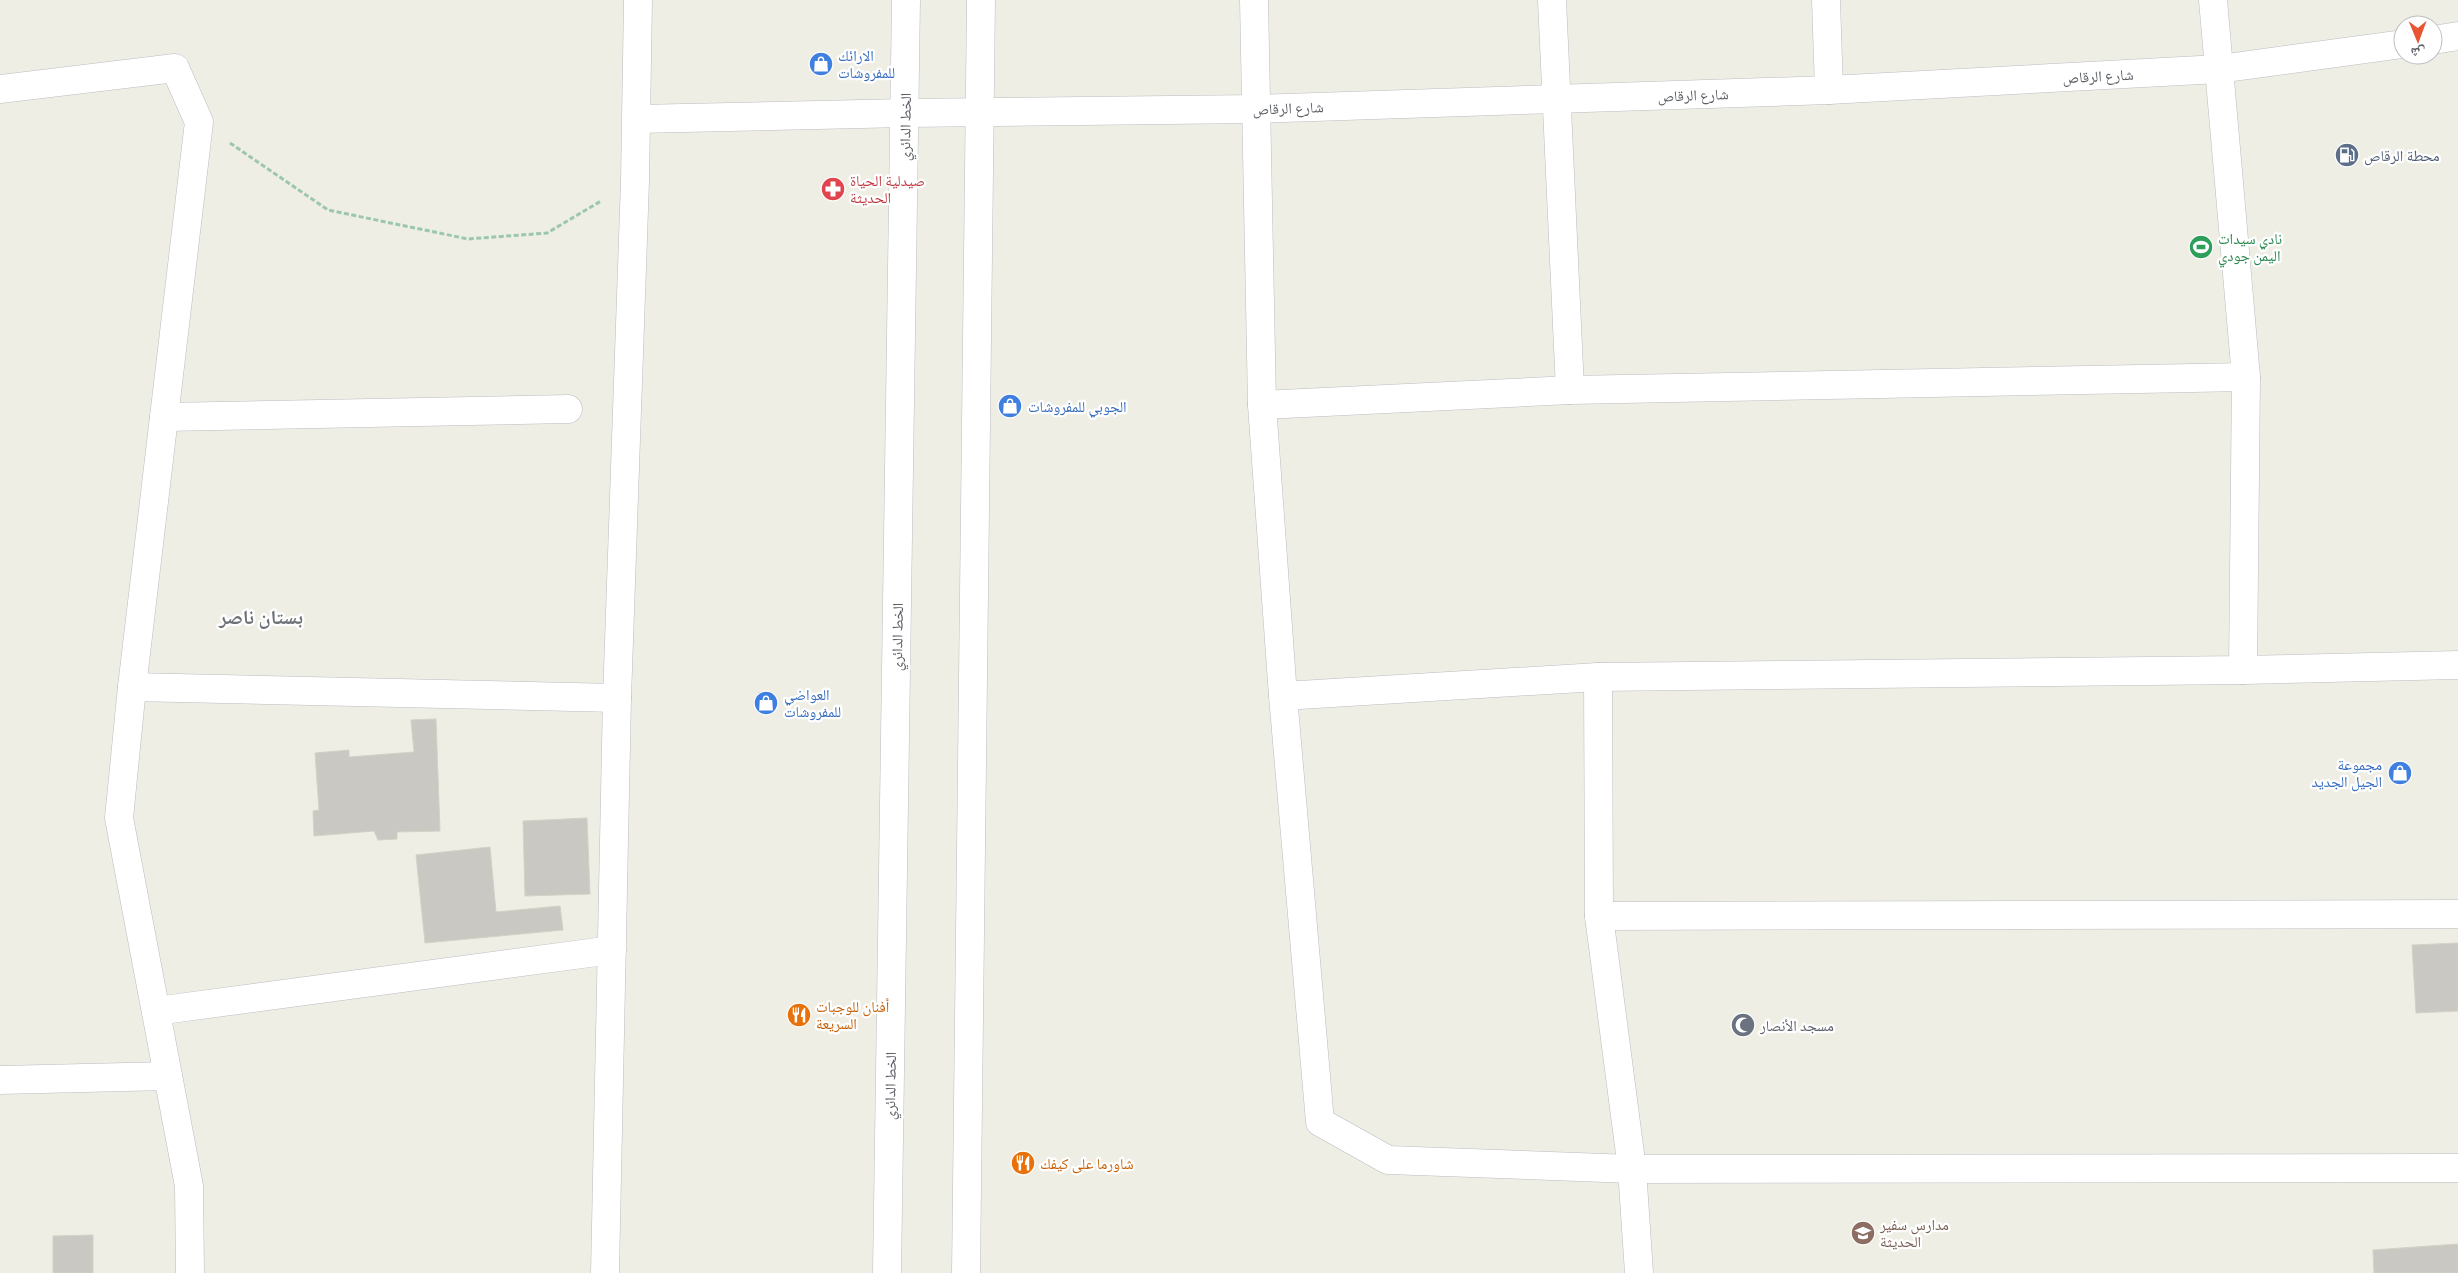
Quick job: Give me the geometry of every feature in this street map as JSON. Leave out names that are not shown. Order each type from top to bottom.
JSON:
[{"type":"street","points":[[605,1273],[617,698],[637,119],[638,0]]},
{"type":"street","name":"الخط الدائري","points":[[887,1273],[906,0]]},
{"type":"street","points":[[966,1273],[981,0]]},
{"type":"street","points":[[1254,0],[1262,405],[1283,696],[1320,1122],[1388,1160],[1632,1169],[2458,1168]]},
{"type":"street","points":[[1552,0],[1555,99],[1570,390]]},
{"type":"street","points":[[1826,0],[1829,90]]},
{"type":"street","points":[[2213,0],[2246,377],[2243,670]]},
{"type":"street","points":[[2443,38],[2458,36]]},
{"type":"street","name":"شارع الرقاص","points":[[637,119],[905,113],[1255,109],[1829,90],[2219,70],[2393,45]]},
{"type":"street","points":[[0,89],[175,68],[199,122],[132,687],[119,818],[189,1186],[190,1273]]},
{"type":"street","points":[[1262,405],[1570,390],[2246,377]]},
{"type":"street","points":[[164,417],[568,409]]},
{"type":"street","points":[[1283,696],[1598,677],[2458,666]]},
{"type":"street","points":[[1598,677],[1599,916],[1632,1169],[1639,1273]]},
{"type":"street","points":[[132,687],[617,698]]},
{"type":"street","points":[[1599,916],[2458,914]]},
{"type":"street","points":[[156,1011],[612,950]]},
{"type":"street","points":[[0,1080],[168,1076]]},
{"type":"path","points":[[199,122],[328,210],[468,240],[547,233],[635,181]]},
{"type":"building","points":[[436,719],[440,831],[397,832],[397,839],[378,840],[374,831],[314,836],[313,811],[319,810],[315,753],[349,750],[349,757],[414,752],[411,720]]},
{"type":"building","points":[[587,818],[590,894],[525,896],[523,821]]},
{"type":"building","points":[[490,847],[496,912],[560,906],[563,930],[425,943],[416,855]]},
{"type":"building","points":[[2458,943],[2458,1011],[2416,1013],[2412,945]]},
{"type":"building","points":[[93,1235],[93,1273],[53,1273],[53,1236]]},
{"type":"building","points":[[2458,1244],[2458,1273],[2374,1273],[2373,1250]]},
{"type":"place","name":"الارائك للمفروشات","points":[[821,64]]},
{"type":"place","name":"محطة الرقاص","points":[[2347,155]]},
{"type":"place","name":"صيدلية الحياة الحديثة","points":[[833,189]]},
{"type":"place","name":"نادي سيدات اليمن جودي","points":[[2201,247]]},
{"type":"place","name":"الجوبي للمفروشات","points":[[1010,406]]},
{"type":"place","name":"العواضي للمفروشات","points":[[766,703]]},
{"type":"place","name":"مجموعة الجيل الجديد","points":[[2400,773]]},
{"type":"place","name":"أفنان للوجبات السريعة","points":[[799,1015]]},
{"type":"place","name":"مسجد الأنصار","points":[[1743,1025]]},
{"type":"place","name":"شاورما على كيفك","points":[[1023,1163]]},
{"type":"place","name":"مدارس سفير الحديثة","points":[[1863,1233]]},
{"type":"district","name":"بستان ناصر","points":[[261,616]]}]
